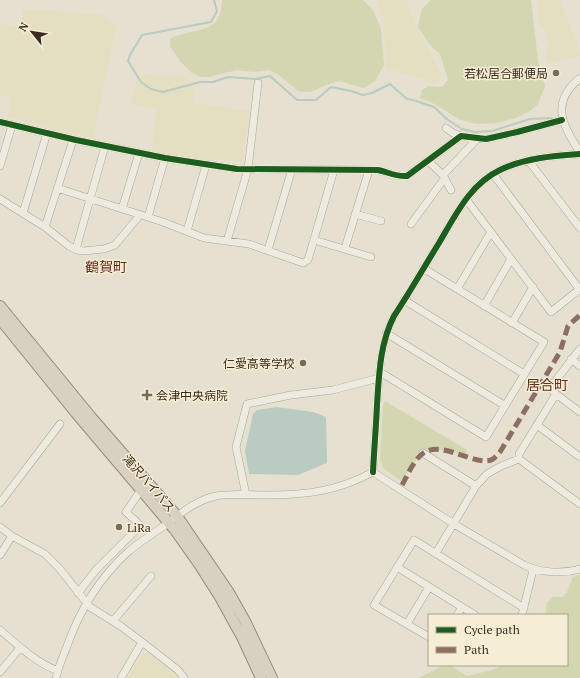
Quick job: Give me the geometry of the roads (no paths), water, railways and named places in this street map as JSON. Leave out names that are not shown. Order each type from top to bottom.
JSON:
[{"type":"highway","name":"滝沢バイパス","points":[[0,306],[173,519],[228,591],[248,627],[272,678]]},
{"type":"highway","name":"滝沢バイパス","points":[[0,319],[141,490],[173,519],[220,597],[242,637],[261,678]]},
{"type":"street","points":[[373,472],[381,353],[386,334],[394,316],[473,190],[493,174],[510,165],[528,160],[580,153],[567,132],[562,120],[562,109],[565,96],[574,83],[580,78]]},
{"type":"street","points":[[227,241],[248,169],[258,83]]},
{"type":"street","points":[[446,128],[461,136],[486,139],[562,120]]},
{"type":"street","points":[[0,122],[73,140],[206,165],[237,169],[368,170],[383,171],[396,176],[407,176],[461,136]]},
{"type":"street","points":[[0,166],[12,125]]},
{"type":"street","points":[[23,213],[47,133]]},
{"type":"street","points":[[411,224],[444,177],[478,138]]},
{"type":"street","points":[[45,227],[73,140]]},
{"type":"street","points":[[76,249],[105,146]]},
{"type":"street","points":[[122,209],[138,153]]},
{"type":"street","points":[[148,217],[165,158]]},
{"type":"street","points":[[528,160],[580,228]]},
{"type":"street","points":[[428,161],[444,177],[451,190]]},
{"type":"street","points":[[187,231],[206,165]]},
{"type":"street","points":[[268,250],[292,169]]},
{"type":"street","points":[[57,188],[148,217],[204,238],[248,244],[303,263],[308,260],[334,170]]},
{"type":"street","points":[[345,248],[368,170]]},
{"type":"street","points":[[466,199],[551,312],[580,289],[493,174]]},
{"type":"street","points":[[0,199],[45,227],[76,249],[83,251],[109,248],[115,244],[140,215]]},
{"type":"street","points":[[356,214],[381,221]]},
{"type":"street","points":[[457,289],[491,232]]},
{"type":"street","points":[[314,240],[371,257]]},
{"type":"street","points":[[484,306],[511,259]]},
{"type":"street","points":[[246,495],[236,447],[247,404],[290,395],[333,390],[379,375],[486,437],[504,405],[544,342],[423,268]]},
{"type":"street","points":[[512,323],[533,287]]},
{"type":"street","points":[[404,300],[524,374]]},
{"type":"street","points":[[386,334],[504,405]]},
{"type":"street","points":[[580,349],[550,388],[580,412]]},
{"type":"street","points":[[571,359],[580,366]]},
{"type":"street","points":[[556,394],[518,454],[519,460],[580,504]]},
{"type":"street","points":[[0,503],[60,424]]},
{"type":"street","points":[[537,425],[580,457]]},
{"type":"street","points":[[423,453],[476,486]]},
{"type":"street","points":[[436,553],[476,486],[488,474],[501,466],[519,460]]},
{"type":"street","points":[[0,630],[20,648],[57,675],[73,629],[86,603],[101,581],[124,557],[173,519],[199,502],[216,496],[282,495],[321,492],[357,481],[373,472]]},
{"type":"street","points":[[373,472],[454,524],[533,570],[564,572],[580,568]]},
{"type":"street","points":[[78,593],[96,570],[139,527],[139,524],[126,512],[141,490]]},
{"type":"street","points":[[0,527],[12,536],[45,554],[90,607],[113,621],[142,642],[178,670],[184,678]]},
{"type":"street","points":[[0,555],[12,536]]},
{"type":"street","points":[[428,636],[374,605],[414,540],[523,611],[533,570]]},
{"type":"street","points":[[397,567],[473,614]]},
{"type":"street","points":[[113,621],[151,576]]},
{"type":"street","points":[[407,624],[429,587]]},
{"type":"street","points":[[458,614],[462,607]]},
{"type":"street","points":[[120,678],[142,642]]},
{"type":"street","points":[[0,672],[20,648]]},
{"type":"waterway","points":[[214,0],[217,11],[211,22],[142,35],[128,61],[141,82],[151,89],[163,92],[200,82],[213,82],[228,77],[255,79],[270,76],[297,100],[316,100],[331,87],[363,95],[372,93],[390,84],[407,99],[434,107],[448,120],[462,129],[475,132],[492,131],[530,119],[552,118]]},
{"type":"place","name":"若松居合郵便局","points":[[556,73]]},
{"type":"place","name":"仁愛高等学校","points":[[303,363]]},
{"type":"place","name":"会津中央病院","points":[[147,395]]},
{"type":"place","name":"LiRa","points":[[119,527]]},
{"type":"district","name":"鶴賀町","points":[[106,266]]},
{"type":"district","name":"居合町","points":[[547,384]]}]
